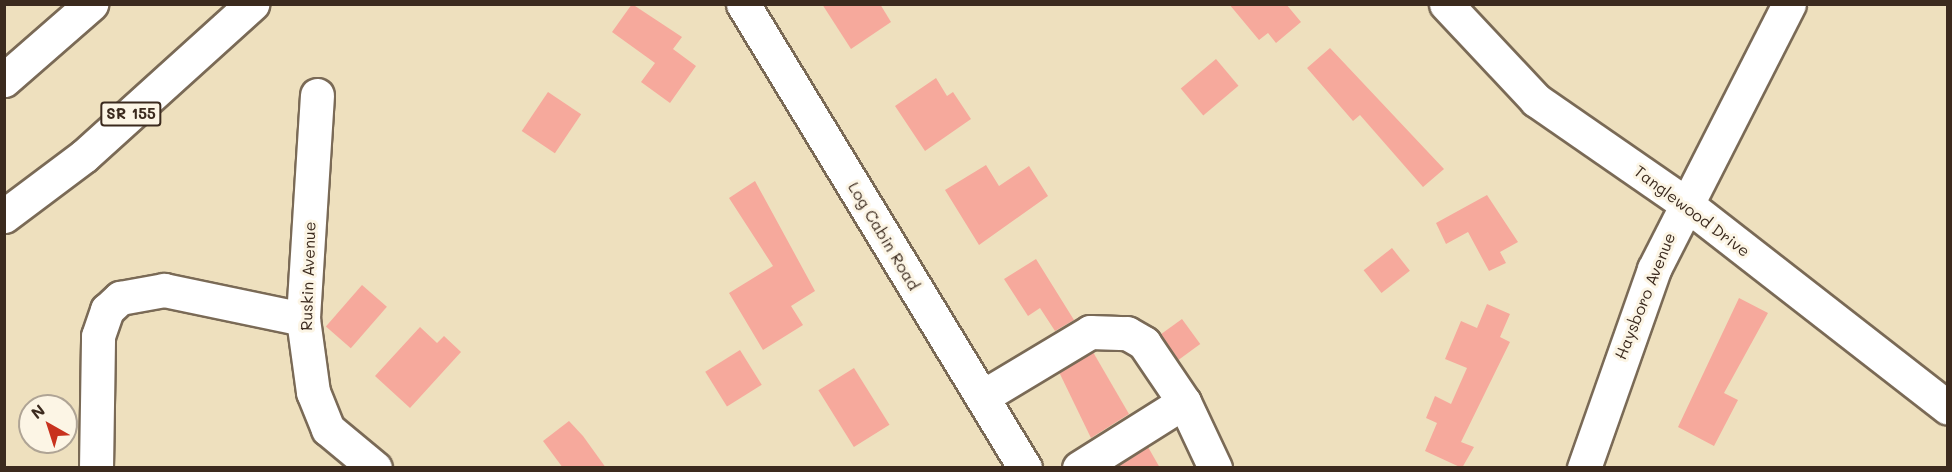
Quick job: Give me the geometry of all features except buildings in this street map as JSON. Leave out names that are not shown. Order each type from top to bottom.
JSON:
[{"type":"main road","points":[[4,80],[56,39],[91,4]]},
{"type":"main road","name":"SR 155","points":[[4,216],[84,156],[252,4]]},
{"type":"main road","name":"Log Cabin Road","points":[[743,4],[1025,468]]},
{"type":"main road","name":"Tanglewood Drive","points":[[1446,4],[1536,100],[1685,203],[1947,408]]},
{"type":"main road","name":"Haysboro Avenue","points":[[1584,468],[1623,347],[1685,203],[1789,4]]},
{"type":"main road","points":[[4,71],[56,39]]},
{"type":"main road","name":"Ruskin Avenue","points":[[317,95],[303,320],[313,392],[328,429],[375,468]]},
{"type":"main road","points":[[96,468],[98,336],[107,310],[120,298],[164,290],[303,320]]},
{"type":"main road","points":[[982,397],[1090,332],[1127,333],[1144,343],[1184,402],[1215,468]]},
{"type":"main road","points":[[1079,468],[1184,402]]}]
